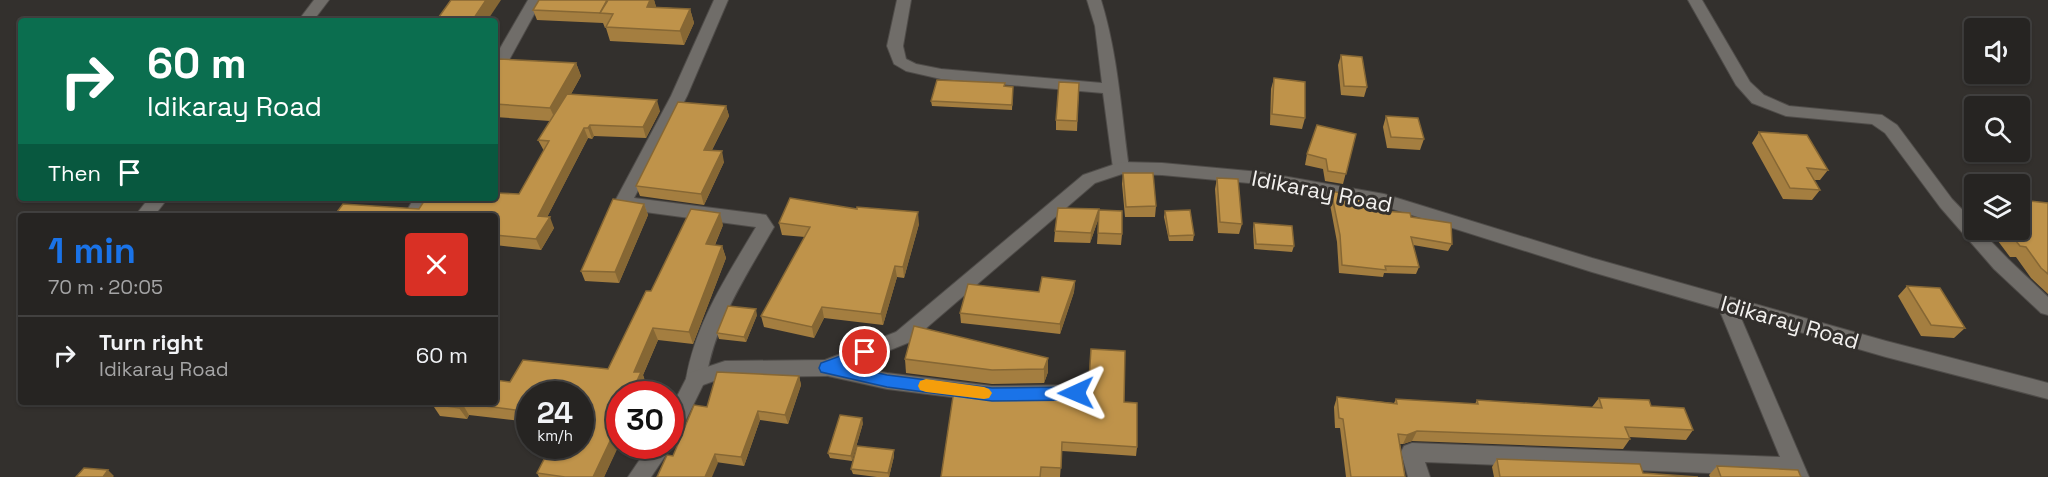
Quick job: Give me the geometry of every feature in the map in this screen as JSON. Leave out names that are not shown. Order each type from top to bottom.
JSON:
[{"type":"street","points":[[307,18],[322,0]]},
{"type":"street","points":[[498,66],[535,0]]},
{"type":"street","points":[[684,403],[696,379],[699,357],[708,327],[765,226],[760,220],[623,202],[679,96],[721,0]]},
{"type":"street","points":[[904,0],[895,46],[899,61],[911,68],[942,74],[1112,89]]},
{"type":"street","points":[[1094,0],[1102,26],[1121,168]]},
{"type":"street","points":[[1695,0],[1744,85],[1758,99],[1786,111],[1876,119],[1891,129],[1946,203],[2001,264],[2048,308]]},
{"type":"street","name":"Idikaray Road","points":[[696,379],[725,369],[826,368],[903,337],[1089,179],[1121,168],[1162,169],[1260,178],[1384,200],[1581,262],[1726,304],[2048,391]]},
{"type":"street","points":[[146,213],[156,201]]},
{"type":"street","points":[[1419,477],[1412,452],[1798,472],[1726,304]]},
{"type":"street","points":[[826,368],[887,381],[992,394],[1076,393]]},
{"type":"street","points":[[639,477],[652,459]]},
{"type":"building","points":[[451,0],[486,0],[474,18],[438,18]]},
{"type":"building","points":[[539,0],[607,0],[600,13],[533,10]]},
{"type":"building","points":[[608,0],[650,0],[647,7],[690,9],[680,31],[606,27],[613,14],[600,13]]},
{"type":"building","points":[[1341,55],[1362,57],[1367,87],[1344,86]]},
{"type":"building","points":[[498,60],[576,63],[550,108],[498,104]]},
{"type":"building","points":[[1274,78],[1305,82],[1305,118],[1272,114]]},
{"type":"building","points":[[937,80],[1005,83],[1004,86],[1013,87],[1012,105],[931,101]]},
{"type":"building","points":[[1059,82],[1079,83],[1077,121],[1056,120]]},
{"type":"building","points":[[567,94],[657,100],[643,127],[590,125],[584,128],[538,216],[550,217],[536,239],[498,235],[498,213],[336,213],[343,204],[419,209],[424,201],[498,201],[498,193],[519,194],[549,141],[538,140]]},
{"type":"building","points":[[678,102],[726,106],[704,150],[722,151],[701,194],[636,186]]},
{"type":"building","points":[[1386,116],[1418,118],[1424,139],[1391,137]]},
{"type":"building","points":[[1317,125],[1356,134],[1346,174],[1328,171],[1326,159],[1307,154]]},
{"type":"building","points":[[1759,132],[1807,135],[1828,170],[1807,168],[1820,190],[1790,188]]},
{"type":"building","points":[[1123,173],[1153,173],[1156,206],[1126,207]]},
{"type":"building","points":[[1217,178],[1238,179],[1242,224],[1220,222]]},
{"type":"building","points":[[1331,191],[1341,193],[1340,197],[1368,198],[1371,210],[1410,213],[1411,217],[1451,223],[1452,244],[1411,237],[1419,267],[1385,266],[1386,270],[1342,265],[1340,235]]},
{"type":"building","points":[[790,198],[857,209],[857,207],[918,212],[903,267],[895,266],[881,314],[822,307],[812,327],[761,316],[810,227],[779,223]]},
{"type":"building","points":[[613,199],[644,204],[615,272],[581,271]]},
{"type":"building","points":[[2030,201],[2048,203],[2048,274],[2026,247],[2020,246],[2015,240],[2030,240]]},
{"type":"building","points":[[1058,208],[1099,209],[1091,233],[1055,231]]},
{"type":"building","points":[[691,209],[720,213],[706,244],[722,246],[689,332],[653,328],[634,372],[641,372],[637,381],[606,381],[606,450],[593,477],[565,477],[537,473],[544,459],[594,459],[594,381],[516,381],[516,410],[477,405],[498,405],[498,380],[510,382],[523,360],[608,369],[646,291],[651,291]]},
{"type":"building","points":[[1099,210],[1122,211],[1122,234],[1098,233]]},
{"type":"building","points":[[1190,210],[1194,235],[1169,236],[1165,211]]},
{"type":"building","points":[[1254,223],[1292,226],[1294,246],[1256,244]]},
{"type":"building","points":[[1042,277],[1075,281],[1060,324],[960,313],[968,284],[1039,292]]},
{"type":"building","points":[[1907,286],[1940,288],[1965,328],[1931,325]]},
{"type":"building","points":[[728,306],[756,309],[744,337],[717,333]]},
{"type":"building","points":[[914,326],[1048,358],[1044,369],[992,370],[905,359]]},
{"type":"building","points":[[1091,349],[1125,351],[1124,402],[1137,403],[1137,447],[1062,442],[1061,468],[1041,467],[1040,477],[941,477],[954,390],[992,394],[1088,396]]},
{"type":"building","points":[[717,372],[799,376],[785,415],[758,411],[741,457],[715,454],[705,477],[657,477],[665,459],[684,459],[684,429],[694,405],[707,407]]},
{"type":"building","points":[[1337,397],[1397,404],[1396,399],[1478,404],[1477,400],[1602,408],[1599,398],[1649,400],[1651,406],[1684,408],[1693,430],[1625,427],[1630,439],[1417,431],[1407,435],[1398,434],[1405,477],[1351,477],[1343,419],[1339,418]]},
{"type":"building","points":[[439,405],[461,405],[459,408]]},
{"type":"building","points":[[840,415],[862,418],[851,456],[828,453]]},
{"type":"building","points":[[857,446],[894,450],[888,473],[851,469]]},
{"type":"building","points":[[1497,459],[1640,464],[1643,473],[1698,477],[1500,477]]},
{"type":"building","points":[[1717,466],[1798,470],[1801,477],[1721,477]]},
{"type":"building","points":[[84,468],[108,470],[103,477],[76,477]]},
{"type":"slow traffic","points":[[926,386],[984,393]]},
{"type":"route","points":[[865,352],[826,368],[887,381],[992,394],[1076,393]]}]
